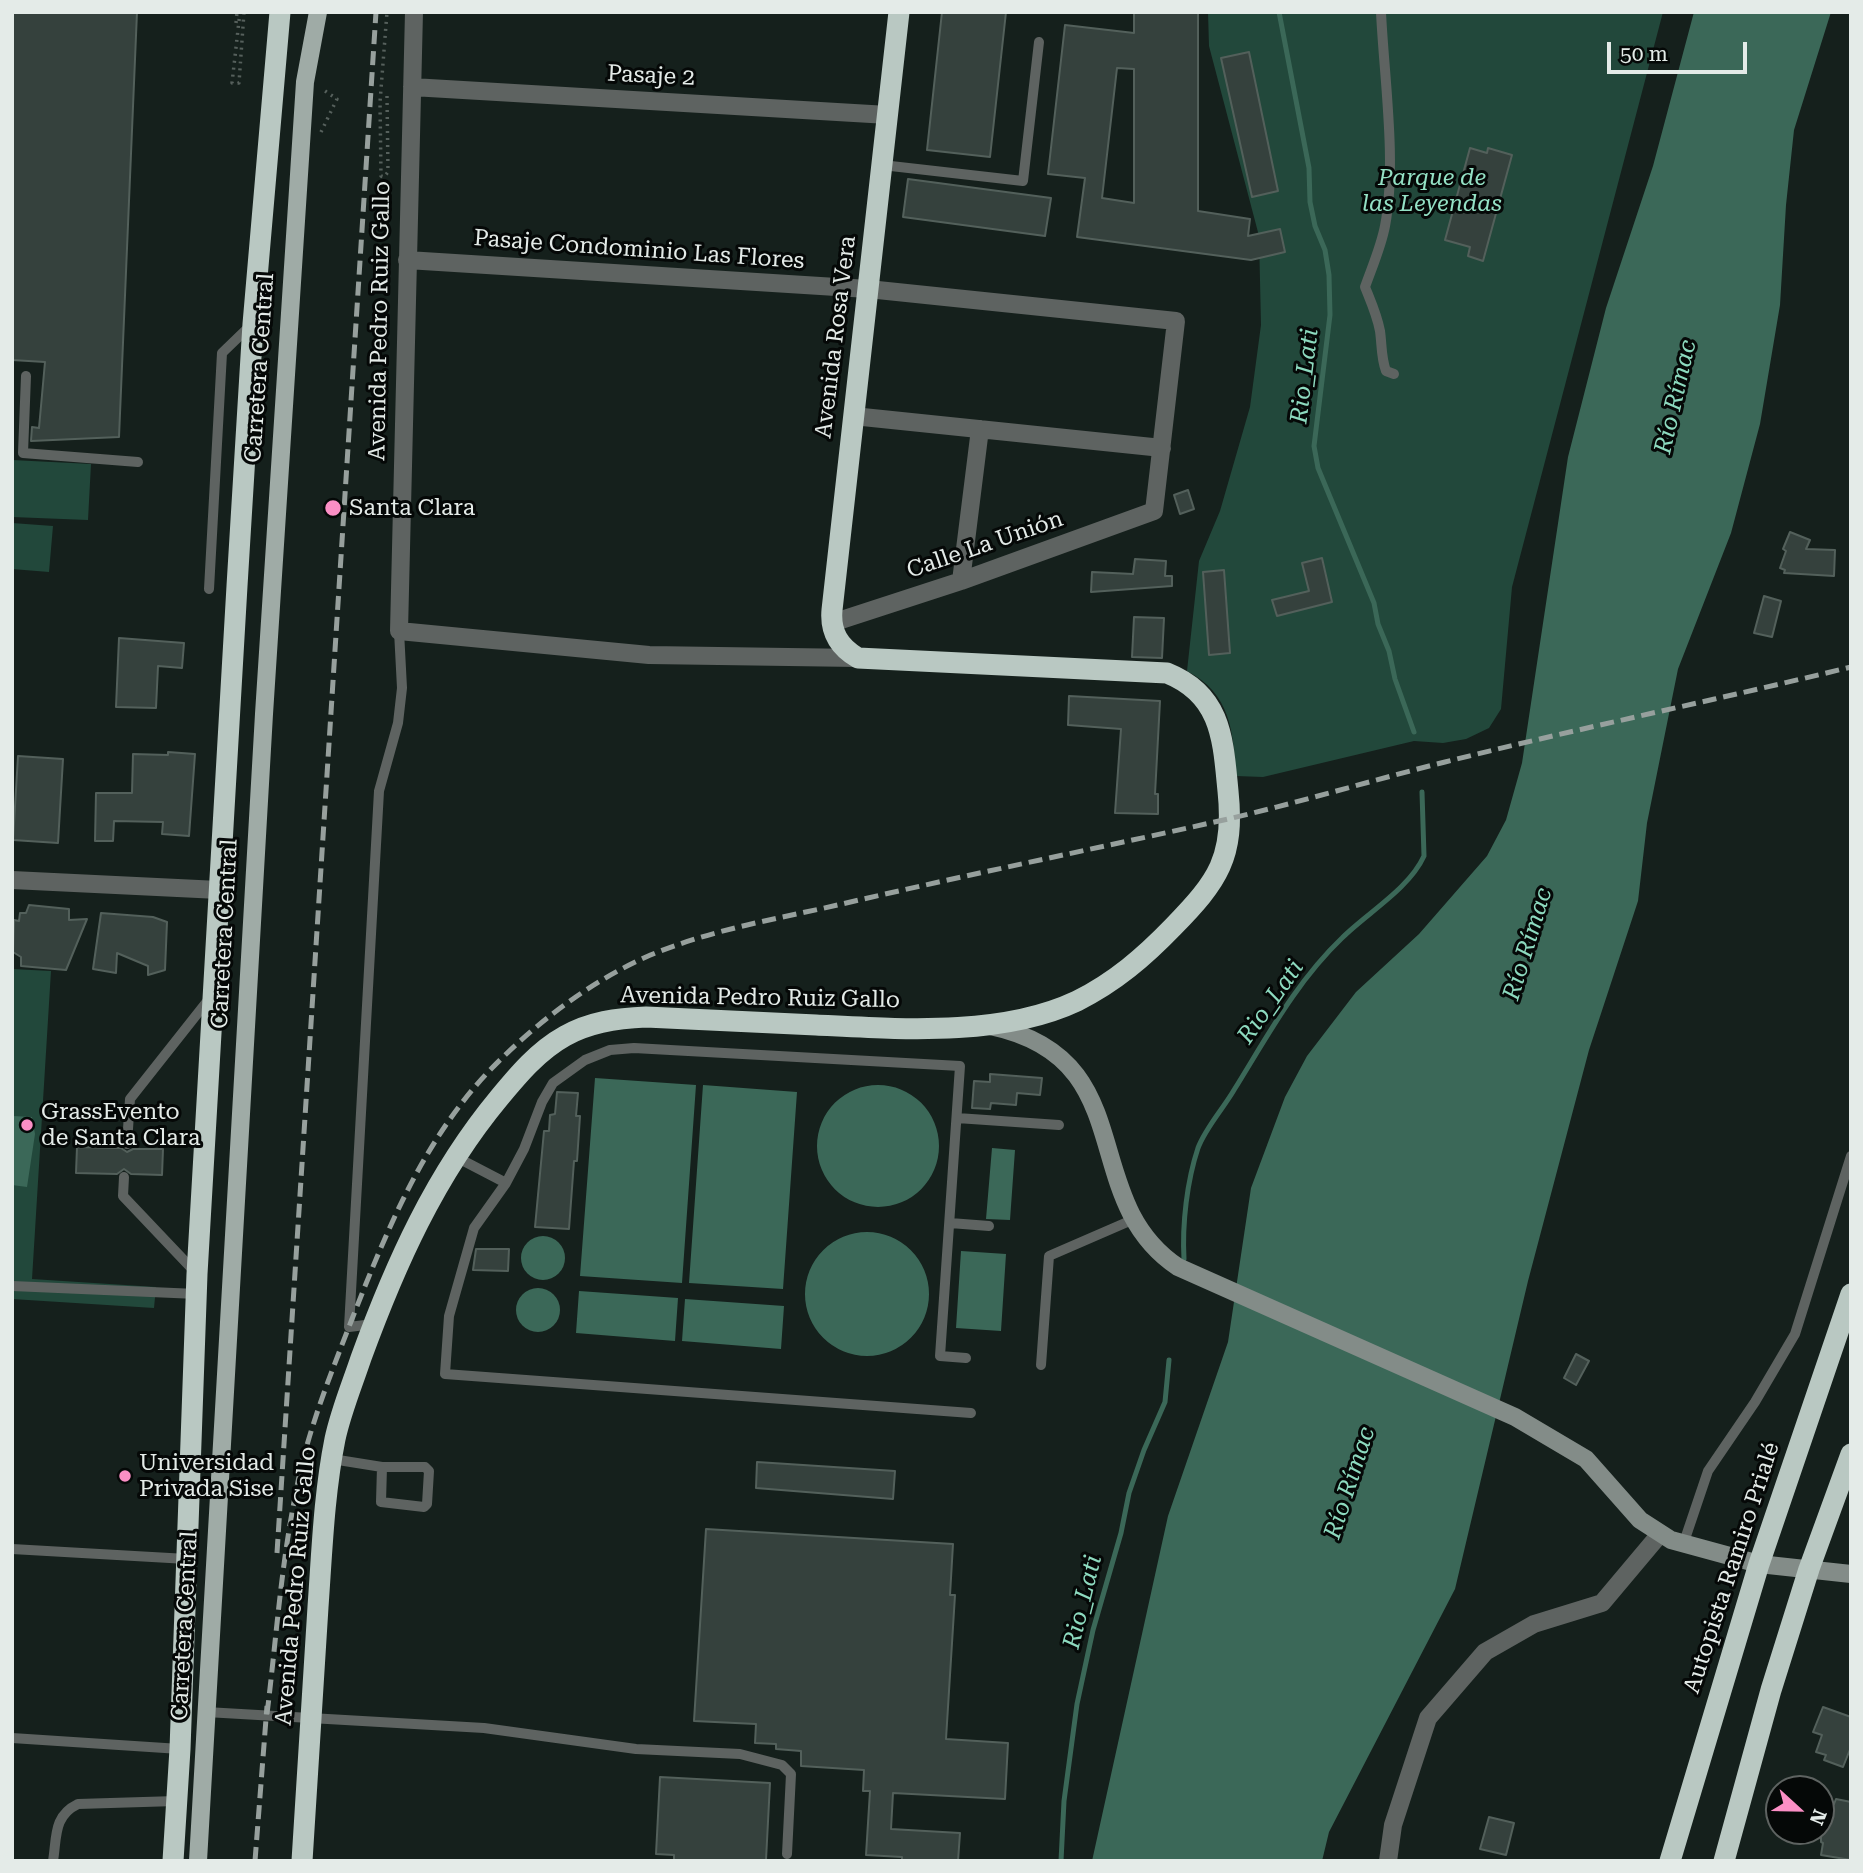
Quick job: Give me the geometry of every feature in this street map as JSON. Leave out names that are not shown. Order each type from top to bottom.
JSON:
[{"type":"highway","name":"Carretera Central","points":[[173,1861],[180,1749],[197,1284],[219,890],[253,324],[280,12]]},
{"type":"highway","name":"Avenida Rosa Vera","points":[[832,623],[899,12]]},
{"type":"highway","points":[[832,623],[841,646],[858,658]]},
{"type":"highway","name":"Avenida Pedro Ruiz Gallo","points":[[302,1861],[325,1512],[332,1460],[344,1407],[374,1324],[415,1227],[456,1157],[490,1109],[533,1060],[564,1037],[598,1023],[646,1017],[871,1028],[990,1026],[1034,1017],[1075,1002],[1098,990],[1139,962],[1208,889],[1224,859],[1231,818],[1223,743],[1217,721],[1205,700],[1178,677],[1167,673],[858,658]]},
{"type":"highway","name":"Autopista Ramiro Prialé","points":[[1670,1861],[1759,1564],[1851,1294]]},
{"type":"highway","points":[[1724,1861],[1771,1690],[1809,1569],[1851,1454]]},
{"type":"main road","name":"Carretera Central","points":[[198,1861],[264,714],[303,109],[305,82],[318,12]]},
{"type":"street","name":"Avenida Pedro Ruiz Gallo","points":[[399,631],[414,12]]},
{"type":"street","name":"Pasaje 2","points":[[412,87],[888,115]]},
{"type":"street","name":"Pasaje Condominio Las Flores","points":[[407,260],[868,289],[1176,321],[1162,447]]},
{"type":"street","points":[[853,416],[1162,447]]},
{"type":"street","points":[[961,581],[980,429]]},
{"type":"street","name":"Calle La Unión","points":[[832,623],[961,581],[1154,511],[1162,447]]},
{"type":"street","points":[[399,631],[649,655],[858,658]]},
{"type":"street","points":[[12,880],[219,890]]},
{"type":"street","points":[[990,1026],[1024,1035],[1040,1043],[1077,1075],[1094,1102],[1132,1220],[1142,1236],[1166,1259],[1205,1280],[1515,1417],[1586,1459],[1640,1520],[1683,1545],[1759,1564],[1851,1574]]},
{"type":"street","points":[[1388,1861],[1393,1825],[1428,1718],[1485,1652],[1534,1624],[1602,1603],[1660,1534]]},
{"type":"lane","points":[[1381,12],[1389,152],[1387,204],[1385,226],[1365,287],[1376,312],[1385,371],[1394,374]]},
{"type":"lane","points":[[882,165],[1023,181],[1039,42]]},
{"type":"lane","points":[[209,589],[222,353],[253,324]]},
{"type":"lane","points":[[26,376],[23,453],[138,462]]},
{"type":"lane","points":[[374,1324],[349,1327],[379,791],[398,723],[401,700],[399,631]]},
{"type":"lane","points":[[127,1144],[130,1100],[213,995]]},
{"type":"lane","points":[[966,1358],[940,1356],[960,1066],[634,1048],[610,1050],[585,1060],[553,1083],[506,1183],[474,1228],[449,1316],[445,1374],[971,1413]]},
{"type":"lane","points":[[957,1118],[1059,1125]]},
{"type":"lane","points":[[1683,1545],[1708,1471],[1755,1402],[1795,1334],[1851,1156]]},
{"type":"lane","points":[[456,1157],[506,1183]]},
{"type":"lane","points":[[124,1177],[123,1196],[197,1284]]},
{"type":"lane","points":[[1041,1365],[1049,1256],[1132,1220]]},
{"type":"lane","points":[[950,1223],[989,1226]]},
{"type":"lane","points":[[12,1286],[197,1284]]},
{"type":"lane","points":[[332,1460],[382,1467],[425,1467],[429,1471],[427,1504],[424,1507],[381,1502],[382,1467]]},
{"type":"lane","points":[[12,1549],[187,1559]]},
{"type":"lane","points":[[206,1713],[484,1728],[636,1749],[740,1754],[782,1765],[791,1774],[787,1854]]},
{"type":"lane","points":[[12,1738],[180,1749]]},
{"type":"lane","points":[[53,1861],[59,1818],[78,1804],[176,1801]]},
{"type":"path","points":[[239,83],[232,83],[240,12]]},
{"type":"path","points":[[230,84],[240,12]]},
{"type":"path","points":[[387,12],[380,102],[381,176],[384,177],[388,172],[387,96]]},
{"type":"green space","name":"Parque de las Leyendas","points":[[1208,12],[1663,12],[1512,587],[1501,709],[1489,728],[1466,739],[1443,743],[1414,741],[1263,777],[1236,776],[1231,729],[1221,702],[1202,680],[1187,671],[1199,561],[1220,511],[1250,407],[1261,325],[1259,236],[1209,46]]},
{"type":"green space","points":[[12,460],[91,464],[88,520],[12,517]]},
{"type":"green space","points":[[12,523],[53,526],[49,572],[12,569]]},
{"type":"green space","name":"GrassEvento de Santa Clara","points":[[12,969],[51,971],[32,1279],[156,1287],[154,1308],[12,1299]]},
{"type":"water","name":"Río Rímac","points":[[1694,12],[1831,12],[1794,130],[1780,305],[1760,424],[1731,533],[1678,669],[1647,823],[1638,901],[1589,1050],[1528,1281],[1455,1589],[1329,1832],[1322,1861],[1092,1861],[1168,1516],[1228,1342],[1251,1188],[1285,1097],[1307,1056],[1356,992],[1419,934],[1487,856],[1506,820],[1522,763],[1568,457],[1606,308],[1653,166]]},
{"type":"water","points":[[595,1078],[696,1085],[682,1283],[580,1276]]},
{"type":"water","points":[[703,1085],[797,1092],[783,1289],[689,1283]]},
{"type":"water","points":[[878,1085],[902,1089],[921,1103],[935,1122],[939,1146],[935,1170],[921,1189],[902,1203],[878,1207],[854,1203],[835,1189],[821,1170],[817,1146],[821,1122],[835,1103],[854,1089]]},
{"type":"water","points":[[13,1116],[32,1117],[35,1134],[27,1187],[12,1185]]},
{"type":"water","points":[[992,1148],[1015,1150],[1010,1220],[986,1219]]},
{"type":"water","points":[[867,1232],[891,1237],[911,1250],[924,1270],[929,1294],[924,1318],[911,1338],[891,1351],[867,1356],[843,1351],[823,1338],[810,1318],[805,1294],[810,1270],[823,1250],[843,1237]]},
{"type":"water","points":[[543,1236],[552,1237],[559,1242],[564,1249],[564,1267],[559,1274],[552,1279],[543,1280],[534,1279],[527,1274],[522,1267],[521,1258],[522,1249],[527,1242],[534,1237]]},
{"type":"water","points":[[961,1251],[1006,1254],[1001,1331],[956,1328]]},
{"type":"water","points":[[538,1288],[547,1289],[554,1294],[559,1301],[559,1319],[554,1326],[547,1331],[538,1332],[529,1331],[522,1326],[517,1319],[516,1310],[517,1301],[522,1294],[529,1289]]},
{"type":"water","points":[[579,1291],[678,1298],[675,1341],[576,1333]]},
{"type":"water","points":[[685,1299],[784,1306],[781,1349],[682,1341]]},
{"type":"building","points":[[12,12],[137,12],[119,437],[31,441],[32,427],[39,428],[45,362],[12,360]]},
{"type":"building","points":[[942,12],[1006,12],[990,157],[927,150]]},
{"type":"building","points":[[1134,12],[1198,12],[1198,211],[1250,219],[1248,236],[1280,229],[1285,252],[1251,260],[1077,237],[1085,178],[1048,174],[1065,25],[1134,33]],"holes":[[[1117,68],[1134,69],[1134,203],[1102,198]]]},
{"type":"building","points":[[1249,52],[1278,191],[1252,197],[1221,58]]},
{"type":"building","points":[[1470,148],[1487,153],[1488,148],[1512,155],[1483,261],[1468,256],[1470,247],[1445,240]]},
{"type":"building","points":[[908,179],[1051,198],[1045,236],[903,217]]},
{"type":"building","points":[[1188,490],[1194,509],[1180,514],[1174,495]]},
{"type":"building","points":[[1790,532],[1810,540],[1806,549],[1835,550],[1834,576],[1784,573],[1785,570],[1780,568],[1786,551],[1783,549]]},
{"type":"building","points":[[1322,558],[1332,602],[1277,616],[1272,600],[1309,591],[1302,563]]},
{"type":"building","points":[[1135,559],[1166,561],[1165,576],[1172,576],[1172,586],[1091,592],[1092,572],[1133,574]]},
{"type":"building","points":[[1224,570],[1230,653],[1209,655],[1203,572]]},
{"type":"building","points":[[1764,596],[1781,601],[1772,637],[1754,633]]},
{"type":"building","points":[[1134,617],[1164,618],[1162,658],[1132,657]]},
{"type":"building","points":[[119,638],[184,643],[182,668],[158,666],[156,708],[116,707]]},
{"type":"building","points":[[1069,696],[1160,701],[1155,794],[1158,794],[1158,814],[1115,813],[1121,729],[1068,725]]},
{"type":"building","points":[[168,752],[195,754],[189,836],[162,834],[163,822],[114,821],[113,841],[95,841],[96,793],[132,793],[133,754],[168,755]]},
{"type":"building","points":[[18,756],[63,759],[58,843],[13,840]]},
{"type":"building","points":[[29,905],[69,909],[69,920],[87,919],[66,970],[21,966],[21,957],[13,952],[14,920],[19,921],[20,913],[26,913]]},
{"type":"building","points":[[101,913],[153,917],[167,922],[165,970],[148,975],[148,966],[117,953],[116,973],[93,969]]},
{"type":"building","points":[[990,1074],[1042,1078],[1040,1095],[1017,1093],[1016,1105],[991,1103],[990,1109],[972,1108],[974,1081],[990,1082]]},
{"type":"building","points":[[557,1092],[578,1093],[576,1116],[580,1116],[569,1229],[535,1227],[544,1131],[549,1131],[550,1115],[555,1114]]},
{"type":"building","points":[[77,1147],[121,1148],[127,1152],[133,1149],[163,1149],[162,1175],[131,1174],[124,1169],[117,1174],[76,1173]]},
{"type":"building","points":[[476,1249],[509,1249],[508,1271],[473,1270]]},
{"type":"building","points":[[1576,1354],[1589,1361],[1576,1385],[1564,1378]]},
{"type":"building","points":[[757,1462],[895,1471],[893,1499],[756,1488]]},
{"type":"building","points":[[706,1529],[953,1544],[950,1595],[955,1595],[946,1739],[1008,1743],[1005,1799],[893,1793],[891,1829],[960,1833],[958,1861],[902,1861],[902,1857],[866,1855],[870,1791],[863,1791],[864,1770],[801,1766],[801,1751],[776,1749],[776,1744],[755,1743],[756,1724],[694,1721]]},
{"type":"building","points":[[1823,1707],[1851,1717],[1851,1747],[1843,1767],[1824,1760],[1826,1755],[1816,1752],[1822,1735],[1813,1732]]},
{"type":"building","points":[[660,1777],[770,1783],[766,1860],[674,1861],[674,1855],[656,1854]]},
{"type":"building","points":[[1836,1799],[1851,1802],[1851,1860],[1821,1855],[1823,1845],[1835,1845]]},
{"type":"building","points":[[1489,1817],[1514,1823],[1506,1855],[1480,1849]]},
{"type":"waterway","name":"Rio_Lati","points":[[1279,12],[1309,168],[1310,202],[1315,226],[1325,250],[1329,275],[1330,315],[1314,446],[1318,468],[1374,603],[1395,679],[1414,732]]},
{"type":"waterway","name":"Rio_Lati","points":[[1184,1259],[1188,1188],[1201,1140],[1310,973],[1342,938],[1398,890],[1417,868],[1424,856],[1422,792]]},
{"type":"waterway","name":"Rio_Lati","points":[[1061,1861],[1064,1801],[1077,1704],[1093,1630],[1121,1533],[1129,1493],[1165,1402],[1169,1360]]},
{"type":"railway","points":[[277,1553],[376,12]]},
{"type":"railway","points":[[267,1714],[286,1547],[301,1470],[328,1383],[393,1220],[426,1156],[467,1096],[526,1036],[583,992],[646,957],[718,932],[1228,819],[1418,769],[1851,667]]},
{"type":"railway","points":[[255,1861],[267,1706]]},
{"type":"place","name":"Santa Clara","points":[[333,508]]},
{"type":"place","name":"GrassEvento de Santa Clara","points":[[27,1125]]},
{"type":"place","name":"Universidad Privada Sise","points":[[125,1476]]}]
